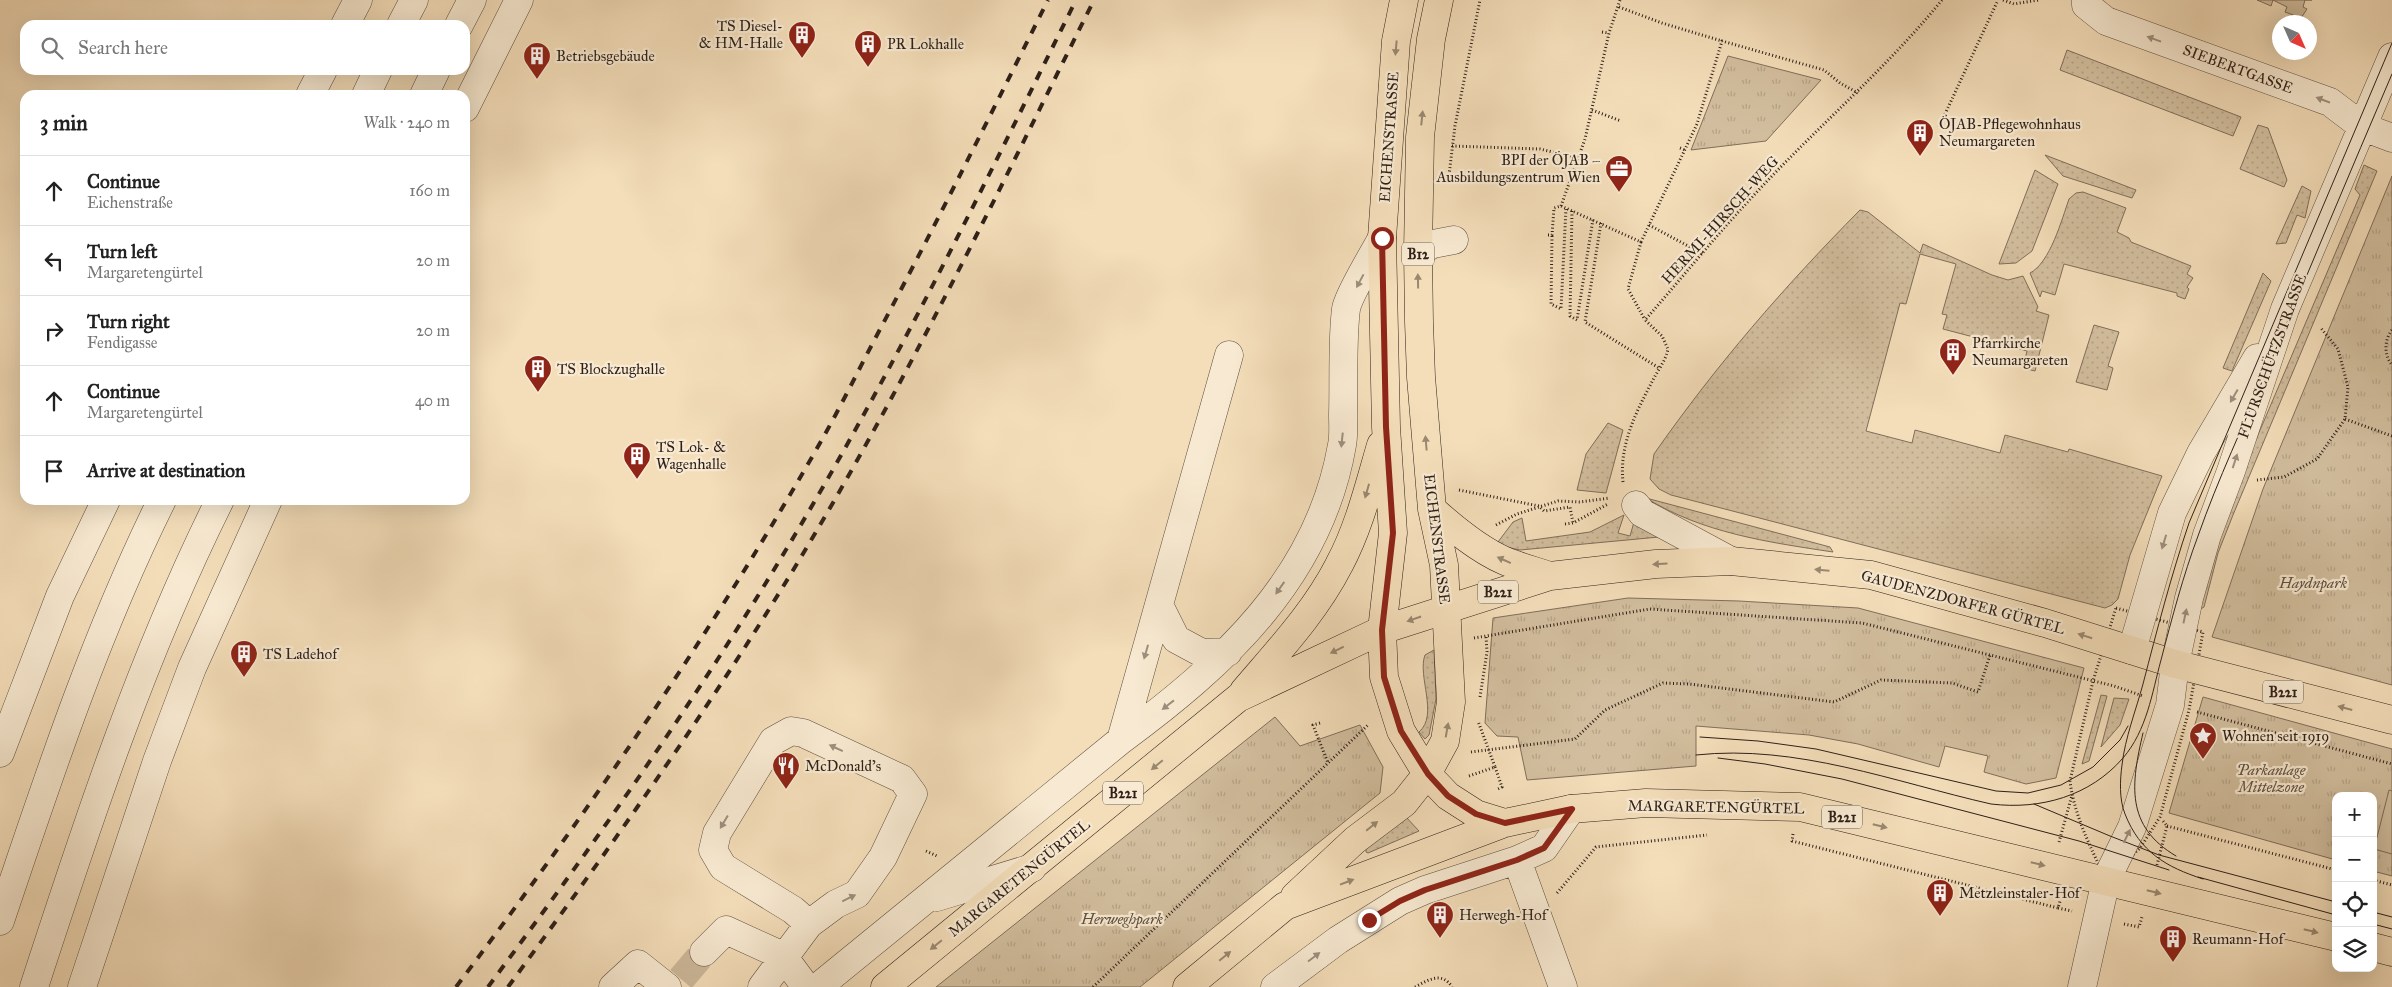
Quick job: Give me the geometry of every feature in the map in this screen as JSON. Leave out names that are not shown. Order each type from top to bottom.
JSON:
[{"type":"main road","name":"EICHENSTRASSE","points":[[1404,0],[1396,41],[1382,238],[1386,427],[1393,533],[1382,630],[1384,677],[1401,731],[1428,774],[1448,796],[1476,814],[1505,823]]},
{"type":"main road","name":"EICHENSTRASSE","points":[[1285,906],[1355,840],[1404,803],[1428,774],[1445,741],[1452,702],[1444,565],[1432,509],[1421,377],[1418,252],[1420,137],[1431,39],[1439,0]]},
{"type":"main road","points":[[1238,698],[1298,628],[1340,565],[1361,515],[1386,427]]},
{"type":"main road","points":[[1432,509],[1456,531],[1486,551],[1505,561],[1550,576]]},
{"type":"main road","name":"GAUDENZDORFER GÜRTEL","points":[[1382,630],[1550,576],[1656,564],[1731,561],[1871,575],[2045,623],[2175,664],[2392,720]]},
{"type":"main road","name":"MARGARETENGÜRTEL","points":[[885,987],[1238,698],[1382,630]]},
{"type":"main road","name":"MARGARETENGÜRTEL","points":[[1187,987],[1285,906],[1505,823],[1572,809],[1646,803],[1800,807],[2332,936]]},
{"type":"main road","points":[[2377,948],[2392,952]]},
{"type":"street","points":[[348,20],[358,0]]},
{"type":"street","points":[[404,20],[414,0]]},
{"type":"street","points":[[462,20],[472,0]]},
{"type":"street","points":[[470,98],[519,0]]},
{"type":"street","name":"SIEBERTGASSE","points":[[2086,0],[2086,4],[2106,22],[2330,102],[2363,127],[2392,138]]},
{"type":"street","name":"FLURSCHÜTZSTRASSE","points":[[2082,987],[2106,880],[2132,827],[2170,705],[2175,664],[2189,598],[2207,535],[2231,471],[2285,309],[2392,57]]},
{"type":"street","points":[[313,90],[320,75]]},
{"type":"street","points":[[368,90],[376,75]]},
{"type":"street","points":[[426,90],[434,75]]},
{"type":"street","points":[[818,987],[1121,740],[1171,703],[1228,652],[1256,622],[1302,557],[1325,509],[1342,444],[1346,307],[1382,238]]},
{"type":"street","points":[[1418,252],[1433,244],[1454,240]]},
{"type":"street","points":[[2132,650],[2172,513],[2201,453],[2285,309]]},
{"type":"street","points":[[1121,740],[1229,355]]},
{"type":"street","points":[[1623,497],[1642,513],[1731,561]]},
{"type":"street","points":[[0,753],[60,596],[104,505]]},
{"type":"street","points":[[0,921],[70,713],[108,615],[160,505]]},
{"type":"street","points":[[34,987],[121,728],[158,633],[218,505]]},
{"type":"street","points":[[82,987],[167,733],[192,668],[266,505]]},
{"type":"street","points":[[1159,605],[1176,639],[1202,653],[1228,652]]},
{"type":"street","points":[[762,987],[808,924],[836,904],[857,894],[883,857],[913,794],[902,779],[803,733],[791,731],[773,741],[717,833],[713,850],[723,867],[793,910],[808,924]]},
{"type":"street","points":[[1275,987],[1338,940],[1400,901],[1425,890],[1517,860],[1544,848],[1572,809]]},
{"type":"street","points":[[1517,860],[1563,987]]},
{"type":"street","points":[[924,900],[1033,867]]},
{"type":"street","points":[[704,952],[726,930],[783,956],[806,987]]},
{"type":"street","points":[[613,987],[638,964],[674,984]]},
{"type":"path","points":[[1449,177],[1452,146],[1480,0]]},
{"type":"path","points":[[1561,206],[1585,139],[1609,33],[1620,0]]},
{"type":"path","name":"HERMI-HIRSCH-WEG","points":[[1645,320],[1755,193],[1858,93],[1919,28],[1942,0]]},
{"type":"path","points":[[1939,127],[1998,0]]},
{"type":"path","points":[[2003,0],[2014,4],[2038,0]]},
{"type":"path","points":[[2014,4],[2021,0]]},
{"type":"path","points":[[1619,7],[1662,23],[1824,70],[1858,93]]},
{"type":"path","points":[[1602,32],[1609,33]]},
{"type":"path","points":[[1623,497],[1621,464],[1629,433],[1636,412],[1667,354],[1666,344],[1662,336],[1645,320],[1628,289],[1649,225],[1686,150],[1696,124],[1722,41]]},
{"type":"path","points":[[1592,110],[1621,121]]},
{"type":"path","points":[[1452,146],[1540,149],[1578,158]]},
{"type":"path","points":[[1680,148],[1686,150]]},
{"type":"path","points":[[1566,208],[1561,309],[1551,304],[1550,235],[1554,208],[1561,206],[1566,208],[1572,211],[1593,219],[1642,242]]},
{"type":"path","points":[[1572,211],[1570,316],[1577,320],[1593,219]]},
{"type":"path","points":[[1601,223],[1585,322],[1659,368]]},
{"type":"path","points":[[1649,225],[1703,254]]},
{"type":"path","points":[[2257,480],[2284,477],[2317,459],[2344,419],[2348,387],[2338,349],[2320,327]]},
{"type":"path","points":[[2392,330],[2386,343],[2386,353],[2392,365]]},
{"type":"path","points":[[2344,419],[2392,436]]},
{"type":"path","points":[[1453,489],[1539,506],[1544,511],[1570,507],[1573,524]]},
{"type":"path","points":[[1494,521],[1503,523],[1517,514],[1558,501],[1580,502],[1623,497]]},
{"type":"path","points":[[1565,524],[1573,524],[1623,497]]},
{"type":"path","points":[[1480,700],[1487,652],[1486,636],[1650,609],[1862,623],[2093,681],[2170,705],[2392,764]]},
{"type":"path","points":[[2106,880],[2090,844],[2072,794],[2071,770],[2093,681],[2114,615]]},
{"type":"path","points":[[1468,753],[1575,738],[1605,710],[1663,683],[1689,684],[1834,702],[1881,680],[1952,683],[1978,692],[1990,655]]},
{"type":"path","points":[[1094,987],[1373,720]]},
{"type":"path","points":[[1477,720],[1502,787],[1492,791]]},
{"type":"path","points":[[1320,723],[1313,725],[1328,763]]},
{"type":"path","points":[[1467,776],[1494,767]]},
{"type":"path","points":[[2167,826],[2332,869]]},
{"type":"path","points":[[1534,908],[1548,903],[1596,847],[1712,834]]},
{"type":"path","points":[[1784,834],[1793,835]]},
{"type":"path","points":[[2377,881],[2392,885]]},
{"type":"path","points":[[1415,987],[1437,977],[1445,979],[1452,987]]},
{"type":"green space","points":[[2257,0],[2273,0],[2271,6]]},
{"type":"green space","points":[[2273,0],[2305,0],[2303,7],[2307,9],[2303,15],[2293,15],[2285,12],[2287,7]]},
{"type":"green space","points":[[2067,50],[2241,117],[2233,136],[2060,70]]},
{"type":"green space","points":[[1728,56],[1821,80],[1766,141],[1691,150]]},
{"type":"green space","points":[[2258,125],[2268,128],[2287,180],[2284,187],[2240,169]]},
{"type":"green space","points":[[2045,155],[2136,190],[2132,198],[2063,176]]},
{"type":"green space","points":[[2364,165],[2377,171],[2233,515],[2218,553],[2204,607],[2195,612],[2238,482],[2360,195],[2355,189]]},
{"type":"green space","points":[[2035,170],[2058,184],[2032,251],[2016,263],[1999,264]]},
{"type":"green space","name":"Haydnpark","points":[[2392,176],[2392,685],[2212,637],[2263,489]]},
{"type":"green space","points":[[2302,186],[2311,191],[2305,218],[2297,215],[2286,243],[2276,244]]},
{"type":"green space","points":[[2083,192],[2126,208],[2117,232],[2129,238],[2131,242],[2191,266],[2187,274],[2193,278],[2187,287],[2189,289],[2185,299],[2177,296],[2177,293],[2064,264],[2055,295],[2042,291],[2040,297],[2030,273],[2044,260],[2059,229],[2069,199],[2076,193]]},
{"type":"green space","points":[[1860,210],[1868,212],[1920,253],[1923,244],[1992,275],[2008,280],[2023,276],[2038,307],[2036,311],[2049,315],[2035,371],[2023,368],[2027,351],[1943,329],[1947,315],[1942,314],[1956,264],[1920,254],[1906,304],[1900,303],[1866,431],[1912,443],[1915,430],[2000,453],[2005,435],[2068,452],[2069,449],[2162,476],[2130,555],[2118,599],[2112,605],[2105,608],[1671,495],[1659,489],[1650,479],[1654,454],[1702,389],[1804,268]]},
{"type":"green space","points":[[2263,273],[2271,281],[2232,371],[2223,368]]},
{"type":"green space","points":[[2094,325],[2119,332],[2108,366],[2113,368],[2107,390],[2076,382]]},
{"type":"green space","points":[[1608,423],[1623,430],[1606,493],[1577,490],[1586,454]]},
{"type":"green space","points":[[1646,498],[1830,547],[1833,552],[1760,540],[1713,528],[1690,520]]},
{"type":"green space","points":[[1624,515],[1618,533],[1630,536],[1634,522],[1646,531],[1659,537],[1520,550],[1506,547],[1498,542],[1513,522],[1522,518],[1526,541],[1590,532]]},
{"type":"green space","points":[[1628,598],[1739,601],[1858,608],[2084,668],[2056,778],[2026,784],[1984,772],[1988,756],[1945,746],[1939,767],[1858,744],[1809,735],[1696,726],[1696,766],[1527,780],[1518,737],[1497,736],[1485,723],[1493,618]]},
{"type":"green space","points":[[1434,650],[1436,699],[1429,735],[1425,739],[1419,732],[1425,725],[1428,706],[1423,664],[1425,655]]},
{"type":"green space","points":[[2101,695],[2107,696],[2089,761],[2082,764]]},
{"type":"green space","name":"Parkanlage Mittelzone","points":[[2203,697],[2392,749],[2392,876],[2377,872],[2377,792],[2332,792],[2332,859],[2169,813]]},
{"type":"green space","points":[[2114,698],[2129,699],[2120,725],[2101,747]]},
{"type":"green space","name":"Herweghpark","points":[[1275,717],[1300,746],[1360,725],[1383,767],[1380,793],[1140,987],[936,987]]},
{"type":"green space","points":[[2389,790],[2392,791],[2392,854],[2377,850],[2377,837]]},
{"type":"green space","points":[[1405,816],[1419,831],[1368,853],[1366,852],[1366,847]]},
{"type":"tunnel","points":[[681,979],[704,952]]},
{"type":"tram line","points":[[2203,879],[2166,863],[2138,839],[2123,808],[2120,783],[2123,755],[2170,583],[2189,523],[2392,43]]},
{"type":"tram line","points":[[1696,755],[1734,753],[1808,760],[1845,767],[1991,804],[2010,805],[2028,805],[2063,797],[2080,791],[2110,771],[2123,758],[2138,736],[2151,698],[2183,582],[2206,515],[2392,74]]},
{"type":"tram line","points":[[1700,737],[1758,741],[1816,749],[1996,791],[2028,793],[2061,785],[2093,767],[2120,740],[2128,726]]},
{"type":"tram line","points":[[2143,733],[2135,786],[2136,802],[2140,817],[2148,831],[2159,844],[2176,856]]},
{"type":"tram line","points":[[1718,758],[1765,764],[1842,779],[2079,841],[2169,870]]},
{"type":"tram line","points":[[2034,804],[2159,855],[2332,901]]},
{"type":"tram line","points":[[2198,877],[2332,914]]},
{"type":"tram line","points":[[2377,913],[2392,917]]},
{"type":"tram line","points":[[2377,925],[2392,929]]},
{"type":"railway","points":[[456,987],[553,855],[647,721],[779,514],[842,403],[1048,0]]},
{"type":"railway","points":[[488,987],[648,764],[761,592],[871,402],[975,202],[1076,0]]},
{"type":"railway","points":[[508,987],[626,823],[702,713],[810,542],[922,342],[1094,0]]},
{"type":"place","name":"TS Diesel- & HM-Halle","points":[[802,59]]},
{"type":"place","name":"PR Lokhalle","points":[[868,68]]},
{"type":"place","name":"Betriebsgebäude","points":[[537,80]]},
{"type":"place","name":"ÖJAB-Pflegewohnhaus Neumargareten","points":[[1920,157]]},
{"type":"place","name":"BPI der ÖJAB – Ausbildungszentrum Wien","points":[[1619,193]]},
{"type":"place","name":"Pfarrkirche Neumargareten","points":[[1953,376]]},
{"type":"place","name":"TS Blockzughalle","points":[[538,393]]},
{"type":"place","name":"TS Lok- & Wagenhalle","points":[[637,480]]},
{"type":"place","name":"TS Ladehof","points":[[244,678]]},
{"type":"place","name":"Wohnen seit 1919","points":[[2203,760]]},
{"type":"place","name":"McDonald's","points":[[786,790]]},
{"type":"place","name":"Metzleinstaler-Hof","points":[[1940,917]]},
{"type":"place","name":"Herwegh-Hof","points":[[1440,939]]},
{"type":"place","name":"Reumann-Hof","points":[[2173,963]]},
{"type":"route","points":[[1369,920],[1400,901],[1425,890],[1517,860],[1544,848],[1572,809],[1505,823],[1476,814],[1448,796],[1428,774],[1408,745],[1401,731],[1384,677],[1382,630],[1393,533],[1386,427],[1382,238]]}]
